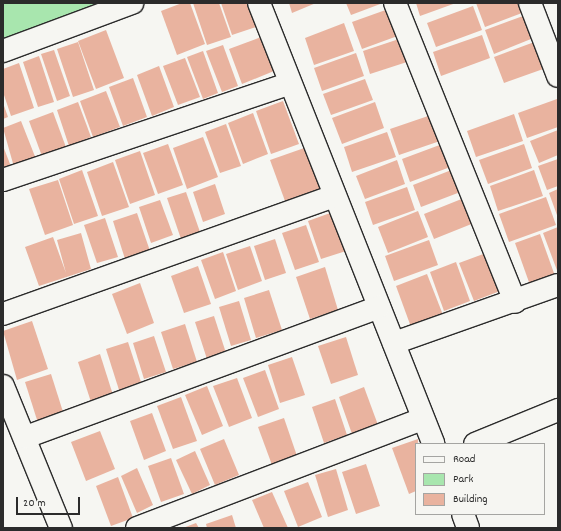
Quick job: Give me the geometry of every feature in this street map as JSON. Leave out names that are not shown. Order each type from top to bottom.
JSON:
[{"type":"street","points":[[3,51],[132,3]]},
{"type":"street","points":[[259,3],[289,84],[434,443]]},
{"type":"street","points":[[395,3],[514,302]]},
{"type":"street","points":[[530,3],[558,76]]},
{"type":"street","points":[[3,180],[289,84]]},
{"type":"street","points":[[3,314],[334,196]]},
{"type":"street","points":[[394,343],[514,302],[558,285]]},
{"type":"street","points":[[26,437],[379,307]]},
{"type":"street","points":[[3,386],[26,437],[61,528]]},
{"type":"street","points":[[477,443],[558,410]]},
{"type":"street","points":[[137,528],[423,419]]},
{"type":"street","points":[[463,515],[468,528]]},
{"type":"green space","points":[[3,3],[112,3],[3,42]]},
{"type":"building","points":[[182,3],[190,3],[205,44],[177,55],[161,11]]},
{"type":"building","points":[[193,3],[219,3],[231,37],[207,45]]},
{"type":"building","points":[[221,3],[251,3],[259,26],[232,35]]},
{"type":"building","points":[[289,3],[316,3],[292,13]]},
{"type":"building","points":[[346,3],[383,3],[351,15]]},
{"type":"building","points":[[416,3],[456,3],[420,16]]},
{"type":"building","points":[[476,3],[518,3],[522,13],[485,27]]},
{"type":"building","points":[[473,6],[482,30],[436,47],[427,23]]},
{"type":"building","points":[[394,7],[403,34],[362,49],[352,22]]},
{"type":"building","points":[[523,16],[531,39],[494,54],[485,30]]},
{"type":"building","points":[[344,23],[354,51],[314,65],[305,38]]},
{"type":"building","points":[[106,30],[124,78],[96,89],[78,41]]},
{"type":"building","points":[[482,35],[490,58],[441,76],[433,52]]},
{"type":"building","points":[[261,37],[274,71],[242,84],[229,49]]},
{"type":"building","points":[[399,39],[407,62],[370,74],[363,51]]},
{"type":"building","points":[[537,41],[546,68],[504,83],[494,57]]},
{"type":"building","points":[[78,42],[94,90],[73,97],[57,49]]},
{"type":"building","points":[[223,45],[238,86],[222,92],[206,51]]},
{"type":"building","points":[[54,50],[70,96],[57,101],[41,54]]},
{"type":"building","points":[[203,51],[218,93],[203,99],[187,57]]},
{"type":"building","points":[[356,53],[364,76],[322,91],[314,68]]},
{"type":"building","points":[[39,56],[54,102],[38,107],[23,62]]},
{"type":"building","points":[[185,58],[200,97],[178,105],[163,66]]},
{"type":"building","points":[[19,63],[34,108],[11,116],[3,92],[3,69]]},
{"type":"building","points":[[159,66],[174,107],[152,116],[137,75]]},
{"type":"building","points":[[133,78],[147,117],[123,126],[109,87]]},
{"type":"building","points":[[365,79],[373,100],[331,115],[323,94]]},
{"type":"building","points":[[106,91],[120,127],[93,137],[80,101]]},
{"type":"building","points":[[557,99],[558,127],[527,138],[518,113]]},
{"type":"building","points":[[283,101],[299,144],[271,154],[256,111]]},
{"type":"building","points":[[78,102],[91,137],[69,146],[57,110]]},
{"type":"building","points":[[375,102],[384,128],[342,144],[332,118]]},
{"type":"building","points":[[3,103],[8,117],[3,119]]},
{"type":"building","points":[[53,112],[67,150],[43,159],[29,121]]},
{"type":"building","points":[[253,113],[268,154],[243,164],[228,123]]},
{"type":"building","points":[[434,114],[443,140],[399,155],[390,129]]},
{"type":"building","points":[[514,114],[523,141],[476,157],[467,131]]},
{"type":"building","points":[[21,121],[36,159],[14,167],[3,128]]},
{"type":"building","points":[[226,124],[241,166],[220,173],[205,132]]},
{"type":"building","points":[[558,130],[558,155],[539,163],[530,141]]},
{"type":"building","points":[[387,132],[396,157],[352,172],[344,147]]},
{"type":"building","points":[[203,137],[218,177],[187,189],[173,148]]},
{"type":"building","points":[[445,143],[453,166],[410,182],[402,159]]},
{"type":"building","points":[[168,144],[183,185],[158,194],[143,153]]},
{"type":"building","points":[[524,144],[532,168],[488,184],[479,160]]},
{"type":"building","points":[[3,146],[12,169],[3,172]]},
{"type":"building","points":[[310,146],[324,187],[285,201],[270,160]]},
{"type":"building","points":[[140,151],[155,195],[130,204],[115,160]]},
{"type":"building","points":[[558,159],[558,186],[547,190],[538,166]]},
{"type":"building","points":[[397,160],[405,184],[365,199],[356,176]]},
{"type":"building","points":[[113,162],[129,207],[102,216],[87,172]]},
{"type":"building","points":[[454,169],[463,191],[421,207],[413,185]]},
{"type":"building","points":[[82,170],[98,216],[74,224],[59,179]]},
{"type":"building","points":[[534,170],[543,196],[498,211],[490,186]]},
{"type":"building","points":[[58,180],[73,225],[45,235],[29,189]]},
{"type":"building","points":[[215,184],[225,214],[203,222],[193,192]]},
{"type":"building","points":[[407,187],[415,210],[373,225],[365,202]]},
{"type":"building","points":[[558,189],[558,218],[549,193]]},
{"type":"building","points":[[186,192],[200,232],[181,239],[167,198]]},
{"type":"building","points":[[546,197],[556,225],[509,242],[499,214]]},
{"type":"building","points":[[464,198],[474,223],[434,239],[424,214]]},
{"type":"building","points":[[160,200],[173,235],[151,243],[139,207]]},
{"type":"building","points":[[418,211],[428,237],[388,253],[378,227]]},
{"type":"building","points":[[333,212],[346,251],[321,259],[308,221]]},
{"type":"building","points":[[137,213],[150,251],[125,259],[113,221]]},
{"type":"building","points":[[105,218],[118,257],[97,263],[84,225]]},
{"type":"building","points":[[306,225],[319,262],[295,270],[282,233]]},
{"type":"building","points":[[558,227],[558,273],[543,233]]},
{"type":"building","points":[[81,233],[91,269],[39,286],[25,247],[53,237],[66,273],[57,240]]},
{"type":"building","points":[[540,234],[555,276],[530,285],[515,243]]},
{"type":"building","points":[[275,239],[286,273],[265,280],[254,246]]},
{"type":"building","points":[[429,240],[438,265],[394,281],[385,256]]},
{"type":"building","points":[[250,246],[262,281],[238,290],[226,254]]},
{"type":"building","points":[[223,252],[236,291],[215,299],[201,260]]},
{"type":"building","points":[[486,253],[500,291],[474,301],[459,263]]},
{"type":"building","points":[[456,262],[470,301],[444,311],[430,272]]},
{"type":"building","points":[[198,266],[211,304],[184,313],[171,276]]},
{"type":"building","points":[[325,267],[338,310],[310,319],[296,277]]},
{"type":"building","points":[[427,274],[443,315],[411,327],[396,286]]},
{"type":"building","points":[[140,283],[154,323],[127,334],[112,294]]},
{"type":"building","points":[[269,290],[282,330],[256,338],[244,298]]},
{"type":"building","points":[[239,301],[251,340],[231,346],[219,307]]},
{"type":"building","points":[[214,316],[226,353],[207,359],[195,322]]},
{"type":"building","points":[[32,321],[48,369],[17,380],[3,331]]},
{"type":"building","points":[[185,324],[197,362],[173,369],[161,332]]},
{"type":"building","points":[[154,336],[166,372],[144,379],[133,343]]},
{"type":"building","points":[[346,337],[358,375],[331,384],[318,346]]},
{"type":"building","points":[[128,342],[141,382],[119,390],[106,349]]},
{"type":"building","points":[[100,354],[113,395],[91,402],[78,362]]},
{"type":"building","points":[[292,357],[305,395],[280,403],[268,365]]},
{"type":"building","points":[[265,370],[279,409],[258,417],[243,378]]},
{"type":"building","points":[[51,374],[64,415],[38,423],[25,382]]},
{"type":"building","points":[[237,378],[252,418],[229,427],[213,386]]},
{"type":"building","points":[[207,386],[223,426],[202,435],[185,395]]},
{"type":"building","points":[[364,387],[378,425],[352,434],[339,397]]},
{"type":"building","points":[[181,397],[197,441],[173,449],[157,406]]},
{"type":"building","points":[[335,399],[347,435],[324,443],[312,407]]},
{"type":"building","points":[[152,413],[166,451],[144,460],[130,421]]},
{"type":"building","points":[[284,418],[297,456],[272,465],[258,427]]},
{"type":"building","points":[[100,431],[115,469],[86,481],[71,442]]},
{"type":"building","points":[[224,439],[239,475],[215,485],[200,449]]},
{"type":"building","points":[[418,439],[418,443],[415,443],[415,491],[409,494],[392,448]]},
{"type":"building","points":[[195,451],[210,485],[192,494],[176,460]]},
{"type":"building","points":[[171,458],[184,494],[161,502],[148,466]]},
{"type":"building","points":[[366,464],[380,506],[356,514],[342,472]]},
{"type":"building","points":[[137,468],[153,505],[137,513],[121,476]]},
{"type":"building","points":[[336,469],[348,510],[328,517],[315,475]]},
{"type":"building","points":[[118,477],[133,518],[111,526],[96,486]]},
{"type":"building","points":[[308,482],[322,517],[298,527],[284,491]]},
{"type":"building","points":[[272,492],[288,528],[264,528],[252,500]]},
{"type":"building","points":[[232,515],[236,528],[207,528],[206,524]]},
{"type":"building","points":[[196,523],[199,528],[183,528]]}]
